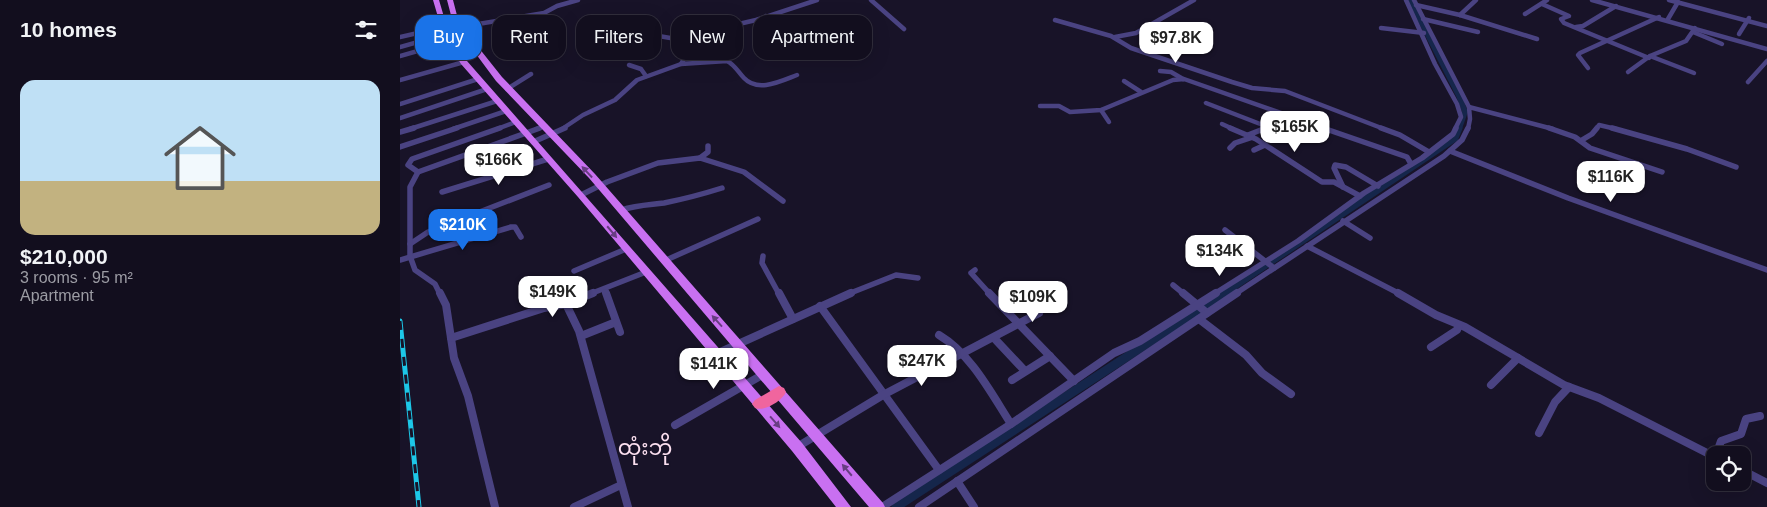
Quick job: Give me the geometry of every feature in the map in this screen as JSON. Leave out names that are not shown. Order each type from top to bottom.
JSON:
[{"type":"highway","points":[[760,404],[779,392]]},
{"type":"main road","points":[[450,0],[454,15]]},
{"type":"main road","points":[[436,1],[440,15]]},
{"type":"main road","points":[[482,59],[507,89],[552,134],[621,210],[817,434],[878,507]]},
{"type":"main road","points":[[464,62],[797,447],[844,507]]},
{"type":"street","points":[[482,24],[544,14],[557,6],[578,0]]},
{"type":"street","points":[[769,15],[817,0]]},
{"type":"street","points":[[871,0],[904,30]]},
{"type":"street","points":[[1114,37],[1136,34],[1194,0]]},
{"type":"street","points":[[882,507],[1011,424],[1114,353],[1202,309],[1270,264],[1360,196],[1378,186],[1400,178],[1450,151],[1462,141],[1469,130],[1472,118],[1469,107],[1406,0]]},
{"type":"street","points":[[1429,7],[1432,0]]},
{"type":"street","points":[[1460,15],[1476,0]]},
{"type":"street","points":[[1525,14],[1547,0]]},
{"type":"street","points":[[1592,0],[1659,18],[1668,18],[1722,44]]},
{"type":"street","points":[[1669,0],[1685,2],[1767,26]]},
{"type":"street","points":[[1668,18],[1678,2]]},
{"type":"street","points":[[1415,3],[1537,39]]},
{"type":"street","points":[[919,507],[1199,319],[1202,309],[1270,264],[1307,246],[1343,221],[1400,178],[1412,164],[1453,134],[1461,117],[1415,3]]},
{"type":"street","points":[[1542,4],[1569,16],[1561,19],[1564,23],[1694,73]]},
{"type":"street","points":[[1574,27],[1582,26],[1616,6]]},
{"type":"street","points":[[1588,68],[1578,55],[1659,18]]},
{"type":"street","points":[[1423,19],[1478,32]]},
{"type":"street","points":[[1738,34],[1748,19]]},
{"type":"street","points":[[1055,20],[1114,37],[1131,48],[1232,82],[1252,88],[1284,91],[1400,135],[1415,142],[1429,152]]},
{"type":"street","points":[[1381,28],[1426,33]]},
{"type":"street","points":[[1694,30],[1767,49]]},
{"type":"street","points":[[1628,72],[1649,57],[1686,41],[1694,30]]},
{"type":"street","points":[[400,37],[415,36]]},
{"type":"street","points":[[400,47],[415,43]]},
{"type":"street","points":[[400,56],[415,49]]},
{"type":"street","points":[[681,64],[684,60]]},
{"type":"street","points":[[533,142],[552,134],[615,100],[637,80],[681,64],[727,61],[746,80],[758,85],[773,84],[797,75]]},
{"type":"street","points":[[400,80],[464,62]]},
{"type":"street","points":[[1748,82],[1767,62]]},
{"type":"street","points":[[629,65],[641,69],[646,76]]},
{"type":"street","points":[[1160,71],[1171,72],[1183,79],[1407,157],[1412,164]]},
{"type":"street","points":[[507,89],[531,74]]},
{"type":"street","points":[[400,104],[478,79]]},
{"type":"street","points":[[1040,106],[1059,106],[1070,112],[1101,110],[1141,92],[1173,80],[1183,79]]},
{"type":"street","points":[[1124,80],[1141,92]]},
{"type":"street","points":[[400,118],[487,89]]},
{"type":"street","points":[[400,132],[497,101]]},
{"type":"street","points":[[1206,103],[1268,127]]},
{"type":"street","points":[[1469,107],[1493,111],[1582,140],[1590,148],[1662,172]]},
{"type":"street","points":[[1101,110],[1110,122]]},
{"type":"street","points":[[400,147],[506,111]]},
{"type":"street","points":[[1230,148],[1235,143],[1268,127],[1286,114]]},
{"type":"street","points":[[418,172],[408,164],[412,159],[516,122]]},
{"type":"street","points":[[1222,124],[1251,136],[1322,182],[1334,182],[1360,196]]},
{"type":"street","points":[[1582,140],[1592,134],[1600,124],[1698,152],[1736,167]]},
{"type":"street","points":[[495,507],[468,396],[454,358],[446,305],[441,292],[435,284],[415,270],[410,256],[410,187],[418,172],[544,126]]},
{"type":"street","points":[[700,158],[708,152],[708,146]]},
{"type":"street","points":[[1256,151],[1266,146]]},
{"type":"street","points":[[1450,151],[1568,198],[1767,270]]},
{"type":"street","points":[[581,195],[599,186],[666,161],[700,158],[744,172],[783,201]]},
{"type":"street","points":[[442,192],[548,159]]},
{"type":"street","points":[[1343,187],[1334,168],[1335,166],[1342,165],[1378,186]]},
{"type":"street","points":[[410,244],[428,232],[549,185]]},
{"type":"street","points":[[621,210],[638,204],[656,204],[722,188]]},
{"type":"street","points":[[664,261],[758,219]]},
{"type":"street","points":[[1343,221],[1370,238]]},
{"type":"street","points":[[400,260],[511,227],[516,227],[521,237]]},
{"type":"street","points":[[1225,230],[1270,264]]},
{"type":"street","points":[[1307,246],[1459,325],[1569,387],[1598,398],[1706,452]]},
{"type":"street","points":[[574,271],[626,249]]},
{"type":"street","points":[[763,256],[762,263],[793,318]]},
{"type":"street","points":[[975,270],[971,273],[972,276],[1074,380]]},
{"type":"street","points":[[451,338],[544,308],[566,304],[646,272]]},
{"type":"street","points":[[716,354],[889,276],[908,275],[918,278]]},
{"type":"street","points":[[1173,285],[1202,309]]},
{"type":"street","points":[[605,289],[620,332]]},
{"type":"street","points":[[566,304],[580,336],[628,507]]},
{"type":"street","points":[[820,306],[939,470]]},
{"type":"street","points":[[797,447],[883,395],[1039,313]]},
{"type":"street","points":[[1199,319],[1246,355],[1262,374],[1291,394]]},
{"type":"street","points":[[580,336],[616,322]]},
{"type":"street","points":[[1431,347],[1457,330],[1459,325]]},
{"type":"street","points":[[939,335],[951,341],[1011,424]]},
{"type":"street","points":[[994,338],[1025,371]]},
{"type":"street","points":[[1012,380],[1050,356]]},
{"type":"street","points":[[1491,385],[1518,358]]},
{"type":"street","points":[[675,425],[764,374]]},
{"type":"street","points":[[1540,433],[1556,400],[1569,387]]},
{"type":"street","points":[[1719,446],[1721,441],[1741,434],[1746,418],[1760,416]]},
{"type":"street","points":[[1751,475],[1767,483]]},
{"type":"street","points":[[957,481],[974,507]]},
{"type":"street","points":[[574,507],[621,485]]},
{"type":"waterway","points":[[1410,0],[1459,96],[1465,112],[1459,129]]},
{"type":"waterway","points":[[1223,294],[1455,138],[1459,128]]},
{"type":"waterway","points":[[896,507],[1225,293]]},
{"type":"railway","points":[[400,321],[419,507]]},
{"type":"district","name":"ထုံးဘို","points":[[645,447]]}]
